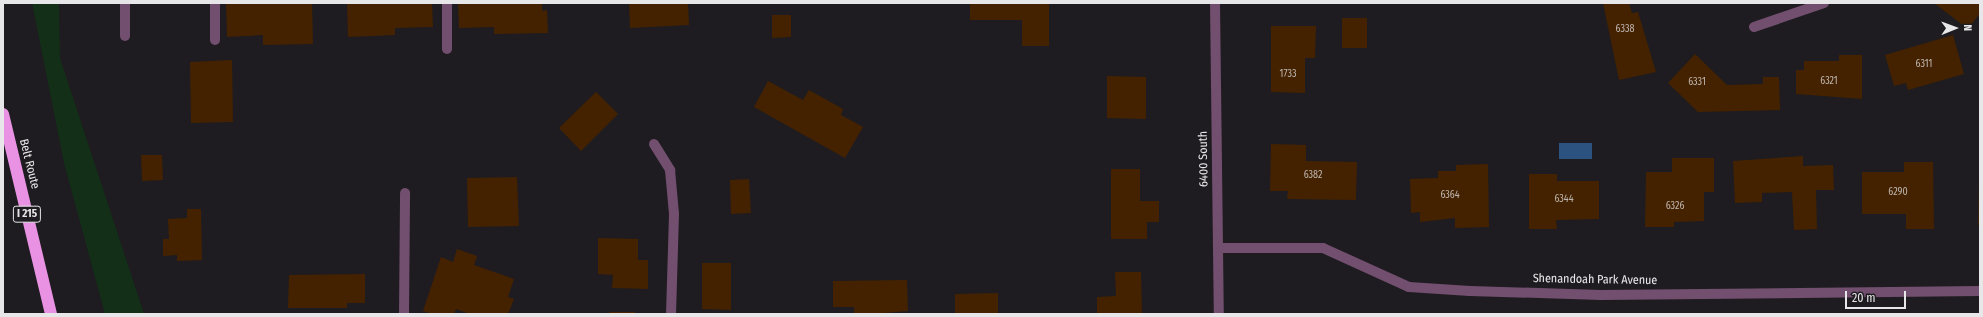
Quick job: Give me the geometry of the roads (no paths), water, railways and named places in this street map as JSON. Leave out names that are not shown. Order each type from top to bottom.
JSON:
[{"type":"highway","name":"Belt Route","points":[[3,114],[51,314]]},
{"type":"street","points":[[125,3],[125,36]]},
{"type":"street","points":[[215,3],[215,40]]},
{"type":"street","points":[[446,3],[447,48]]},
{"type":"street","name":"6400 South","points":[[1215,3],[1219,314]]},
{"type":"street","points":[[1754,27],[1824,3]]},
{"type":"street","points":[[654,144],[670,170],[674,214],[671,314]]},
{"type":"street","points":[[404,314],[405,193]]},
{"type":"street","name":"Shenandoah Park Avenue","points":[[1218,248],[1323,248],[1409,287],[1470,291],[1601,295],[1980,292]]},
{"type":"water","points":[[1559,143],[1592,143],[1592,159],[1559,159]]}]
